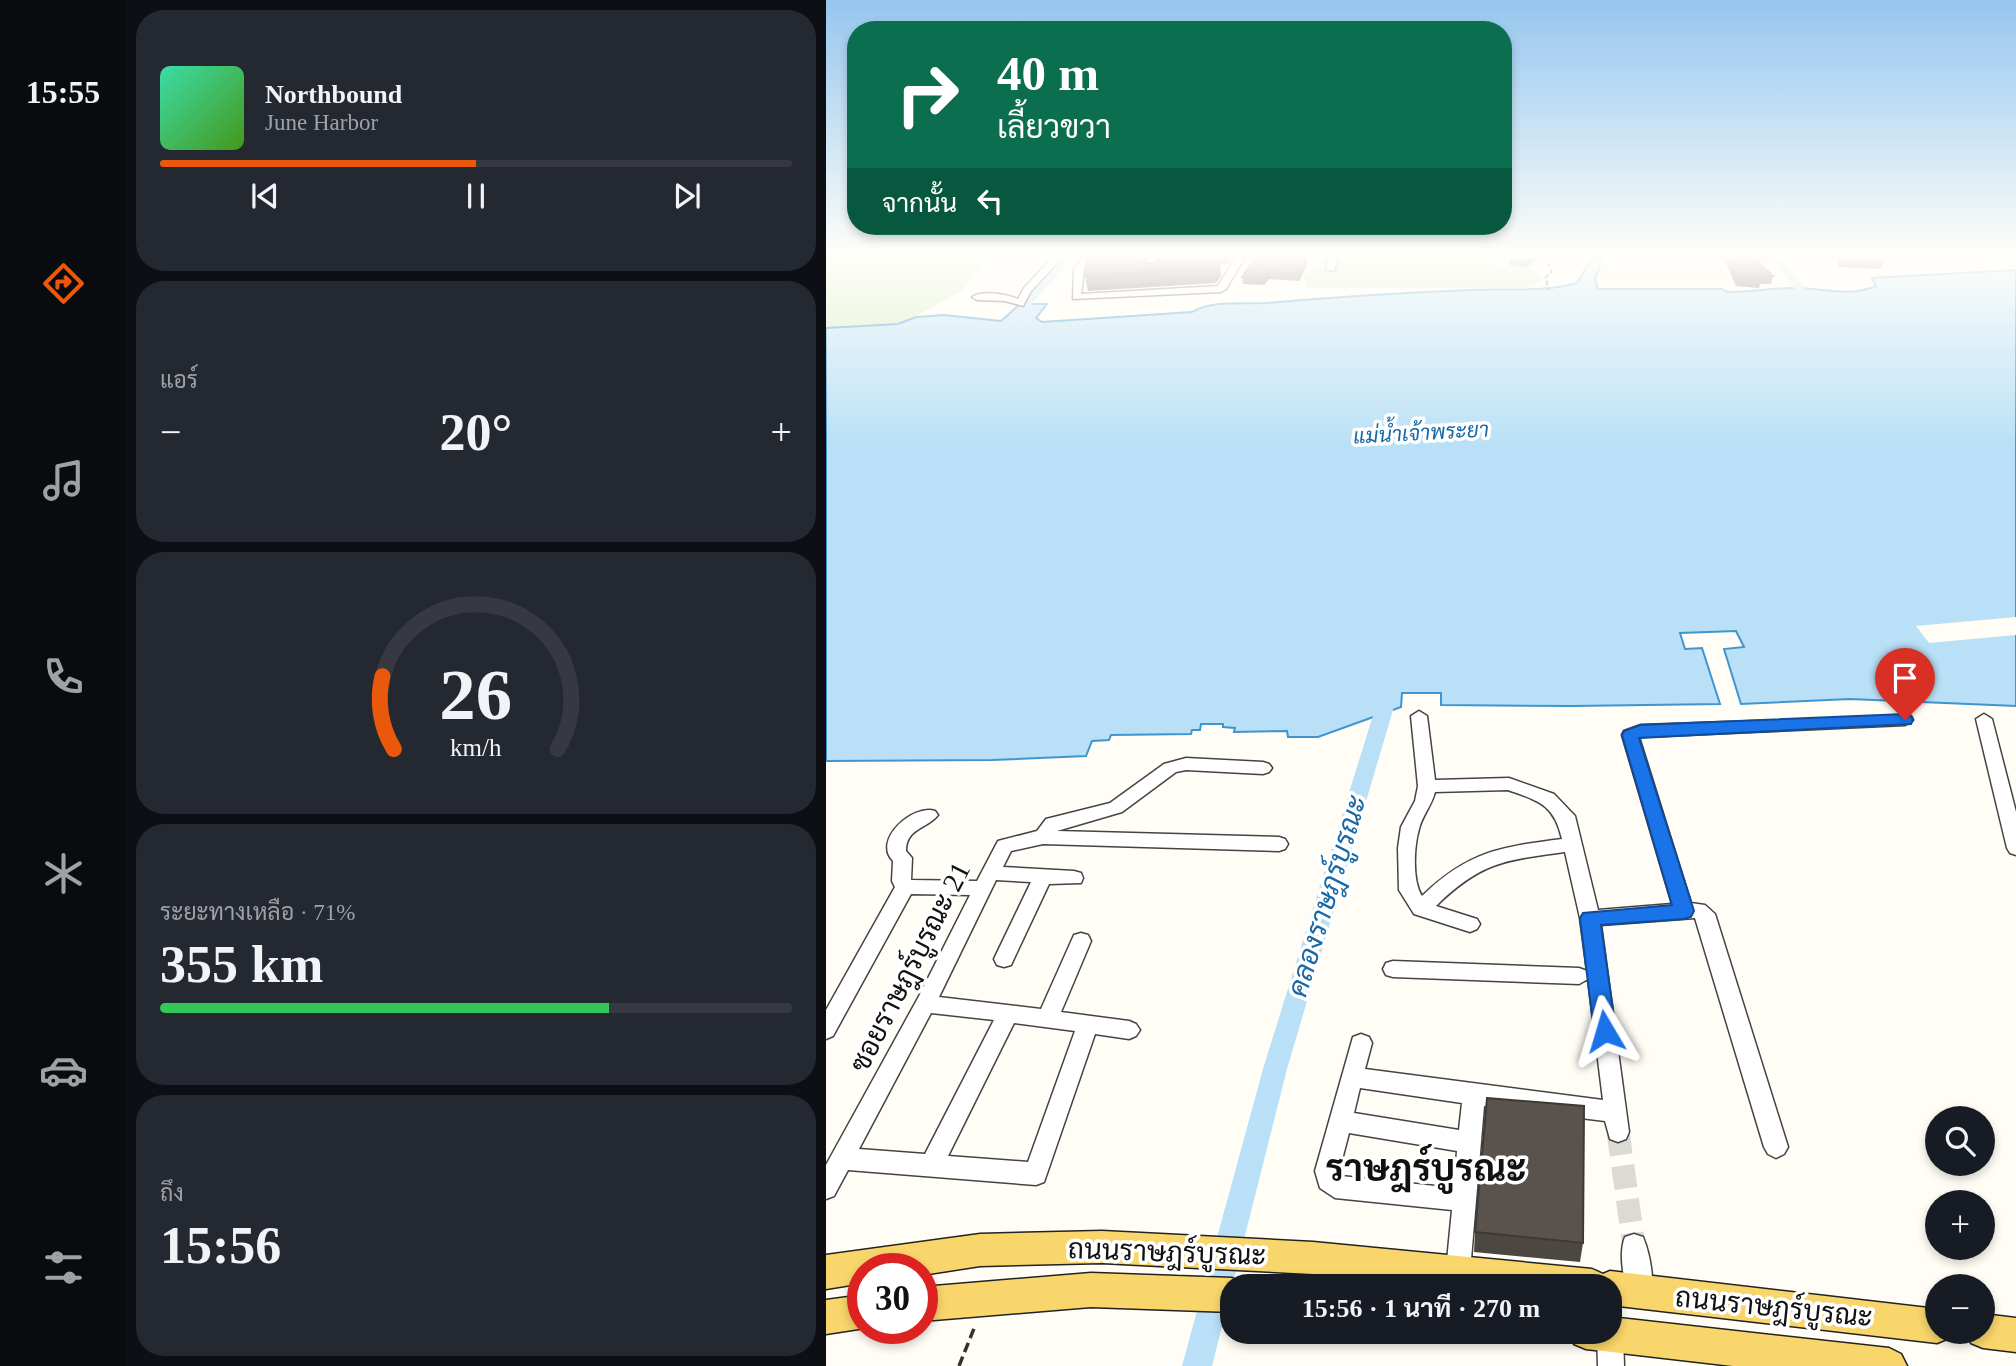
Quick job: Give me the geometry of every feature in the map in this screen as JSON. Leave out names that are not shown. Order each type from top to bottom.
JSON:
[{"type":"main road","name":"ถนนราษฎร์บูรณะ","points":[[826,1272],[980,1250],[1102,1247],[1313,1258],[1485,1274]]},
{"type":"main road","name":"ถนนราษฎร์บูรณะ","points":[[938,1302],[1091,1290],[1220,1295]]},
{"type":"main road","name":"ถนนราษฎร์บูรณะ","points":[[1625,1290],[1925,1325]]},
{"type":"main road","points":[[826,1317],[847,1314]]},
{"type":"main road","points":[[1995,1332],[2016,1335]]},
{"type":"main road","name":"ถนนราษฎร์บูรณะ","points":[[1602,1344],[1889,1366]]},
{"type":"street","points":[[1419,716],[1427,786],[1424,801],[1410,827],[1407,848],[1408,890],[1421,909],[1470,924]]},
{"type":"street","points":[[1984,719],[2016,848]]},
{"type":"street","points":[[1684,911],[1630,735],[1640,730],[1905,720]]},
{"type":"street","points":[[1263,768],[1186,764],[1170,768],[1116,808],[1052,824],[1044,837],[1279,844]]},
{"type":"street","points":[[1351,1077],[1474,1095],[1617,1122],[1588,976],[1590,918],[1566,816],[1548,798],[1509,784],[1427,786]]},
{"type":"street","points":[[905,887],[901,881],[903,858],[897,854],[895,847],[902,831],[929,815]]},
{"type":"street","name":"ซอยราษฎร์บูรณะ 21","points":[[826,1188],[925,1004],[1004,846],[1044,837]]},
{"type":"street","points":[[1421,909],[1458,875],[1482,861],[1499,855],[1573,844]]},
{"type":"street","points":[[905,887],[1043,876],[1074,878]]},
{"type":"street","points":[[1004,959],[1043,876]]},
{"type":"street","points":[[826,1030],[905,887]]},
{"type":"street","points":[[1590,918],[1698,910],[1705,914],[1776,1147]]},
{"type":"street","points":[[1047,1019],[1081,941]]},
{"type":"street","points":[[1393,969],[1588,976]]},
{"type":"street","points":[[925,1004],[1129,1030]]},
{"type":"street","points":[[931,1165],[1008,1013]]},
{"type":"street","points":[[842,1158],[1036,1174],[1088,1025]]},
{"type":"street","points":[[1361,1043],[1327,1171],[1328,1180],[1335,1187],[1464,1200]]},
{"type":"street","points":[[1458,1271],[1474,1095]]},
{"type":"street","points":[[1340,1121],[1469,1142]]},
{"type":"street","points":[[1625,1290],[1634,1246]]},
{"type":"path","points":[[959,1366],[986,1297]]},
{"type":"green space","points":[[826,321],[906,321],[898,324],[826,328]]},
{"type":"water","name":"แม่น้ำเจ้าพระยา","points":[[906,321],[2016,321],[2016,706],[1850,699],[1741,704],[1724,649],[1744,647],[1736,631],[1680,633],[1685,649],[1702,648],[1720,704],[1441,705],[1441,693],[1402,693],[1401,707],[1318,737],[1288,737],[1287,731],[1234,732],[1235,728],[1223,727],[1223,724],[1201,724],[1200,730],[1192,730],[1191,734],[1111,735],[1109,740],[1092,741],[1086,756],[992,760],[826,761],[826,328],[898,324]]},
{"type":"pier","points":[[2016,617],[2016,635],[1929,643],[1916,626]]},
{"type":"building","points":[[1487,1098],[1584,1106],[1583,1243],[1475,1232]]},
{"type":"waterway","name":"คลองราษฎร์บูรณะ","points":[[1197,1366],[1275,1069],[1389,693]]},
{"type":"tunnel","points":[[1618,1132],[1634,1246]]},
{"type":"district","name":"ราษฎร์บูรณะ","points":[[1426,1168]]},
{"type":"route","points":[[1605,1031],[1590,918],[1684,911],[1630,735],[1640,730],[1905,720]]}]
